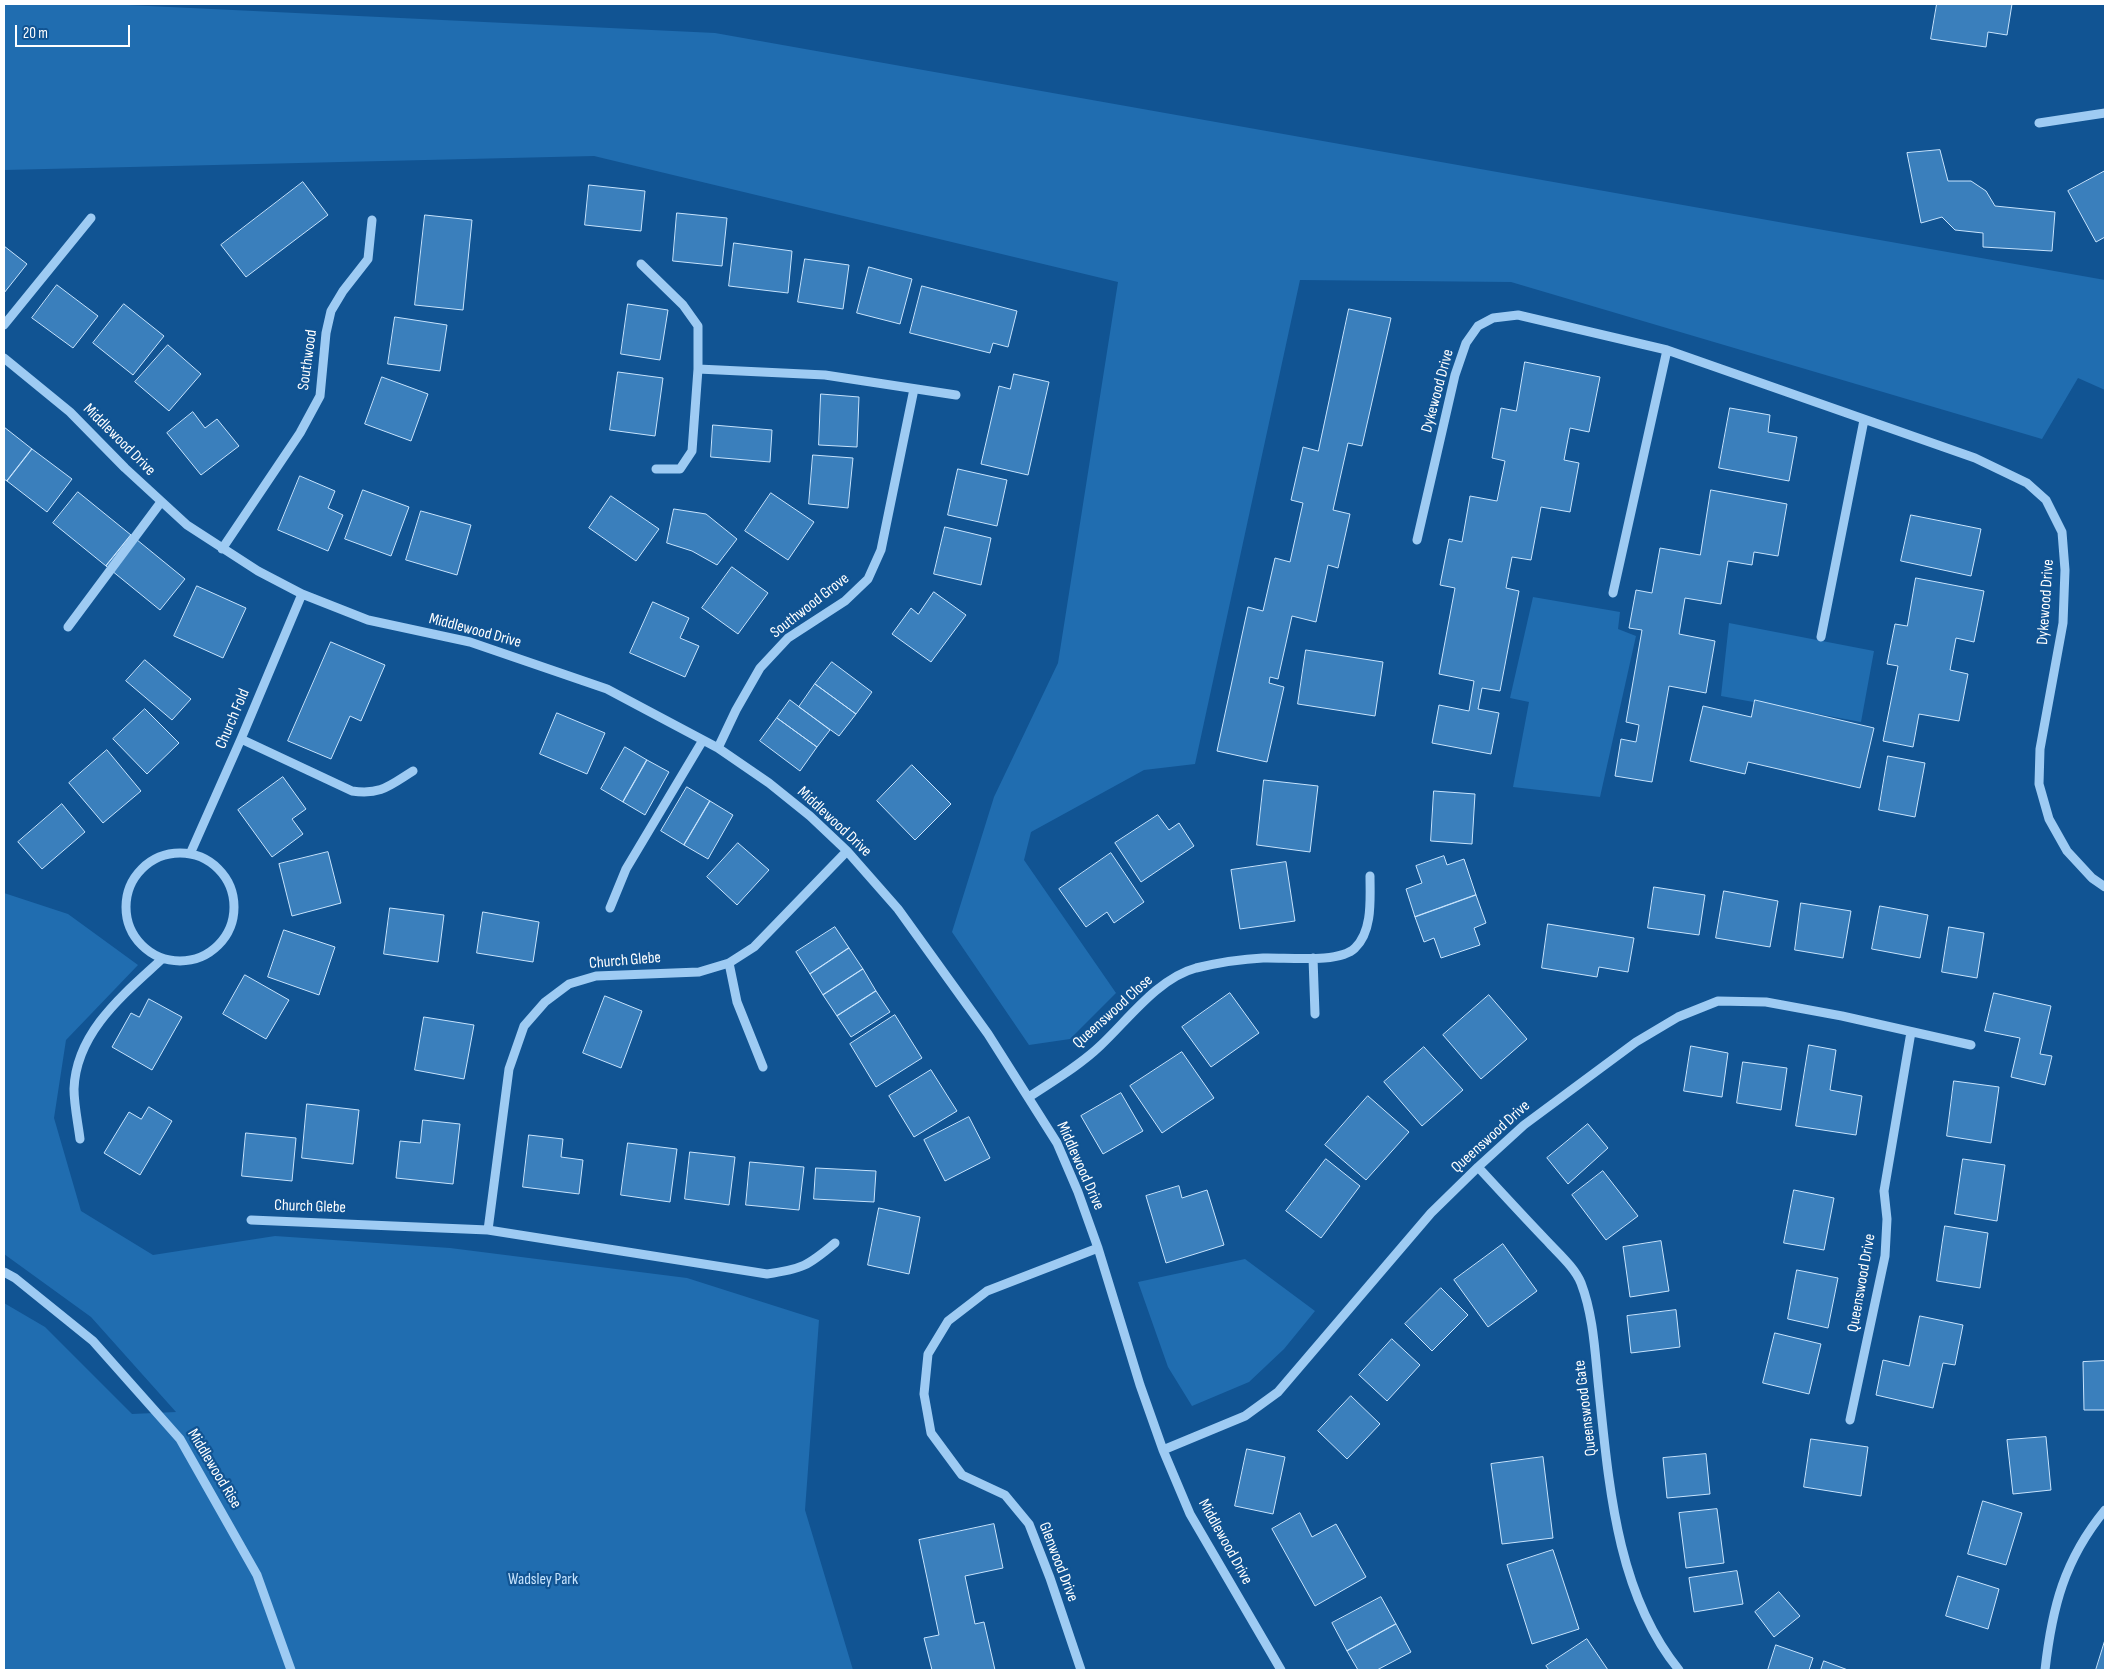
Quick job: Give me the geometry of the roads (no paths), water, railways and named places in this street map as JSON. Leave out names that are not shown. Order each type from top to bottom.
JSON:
[{"type":"street","points":[[2039,123],[2105,112]]},
{"type":"street","points":[[4,325],[90,218]]},
{"type":"street","name":"Southwood","points":[[222,549],[300,432],[320,396],[326,333],[331,311],[343,291],[368,259],[372,220]]},
{"type":"street","points":[[641,264],[683,305],[698,326],[698,369],[692,451],[680,469],[656,469]]},
{"type":"street","name":"Dykewood Drive","points":[[1417,540],[1455,375],[1466,343],[1478,326],[1493,318],[1518,315],[1667,350],[1975,458],[2027,482],[2046,500],[2062,532],[2066,570],[2063,623],[2040,749],[2039,784],[2049,819],[2067,851],[2092,878],[2105,887]]},
{"type":"street","points":[[1613,593],[1667,350]]},
{"type":"street","name":"Middlewood Drive","points":[[5,361],[70,412],[161,502],[188,525],[258,571],[302,594],[368,620],[470,642],[557,670],[607,689],[718,748],[769,783],[810,816],[847,851],[898,910],[988,1034],[1057,1143],[1078,1192],[1098,1248],[1129,1351],[1164,1450],[1190,1514],[1281,1670]]},
{"type":"street","points":[[698,369],[824,375],[956,395]]},
{"type":"street","name":"Southwood Grove","points":[[718,748],[736,710],[760,668],[788,638],[845,601],[868,579],[881,550],[914,389]]},
{"type":"street","points":[[1821,637],[1864,420]]},
{"type":"street","points":[[68,627],[161,502]]},
{"type":"street","name":"Church Fold","points":[[190,854],[241,740],[302,594]]},
{"type":"street","points":[[241,740],[352,791],[368,793],[382,790],[413,771]]},
{"type":"street","points":[[610,908],[626,869],[703,740]]},
{"type":"street","name":"Church Glebe","points":[[488,1230],[509,1068],[524,1026],[546,1002],[569,984],[596,976],[699,972],[729,963],[754,948],[847,851]]},
{"type":"street","points":[[174,854],[190,854],[216,867],[226,878],[233,896],[234,913],[229,930],[221,943],[207,954],[193,960],[174,961],[162,958],[145,949],[136,939],[126,915],[127,896],[131,885],[141,870],[157,858],[174,854]]},
{"type":"street","name":"Queenswood Close","points":[[1029,1097],[1066,1073],[1099,1047],[1147,999],[1162,987],[1194,969],[1264,958],[1341,956],[1355,948],[1365,933],[1370,903],[1370,876]]},
{"type":"street","points":[[80,1139],[74,1090],[78,1061],[98,1022],[110,1007],[162,958]]},
{"type":"street","points":[[1313,958],[1315,1014]]},
{"type":"street","points":[[729,963],[736,1002],[763,1067]]},
{"type":"street","name":"Queenswood Drive","points":[[1164,1450],[1245,1416],[1278,1392],[1431,1214],[1478,1167],[1524,1125],[1636,1042],[1678,1017],[1718,1001],[1766,1002],[1971,1045]]},
{"type":"street","name":"Queenswood Drive","points":[[1850,1420],[1885,1256],[1888,1219],[1884,1191],[1912,1032]]},
{"type":"street","name":"Queenswood Gate","points":[[1478,1167],[1562,1258],[1580,1281],[1590,1312],[1604,1438],[1617,1524],[1629,1580],[1646,1618],[1669,1658],[1679,1670]]},
{"type":"street","name":"Church Glebe","points":[[251,1220],[488,1230],[766,1274],[789,1271],[811,1263],[834,1243]]},
{"type":"street","name":"Glenwood Drive","points":[[1081,1670],[1050,1578],[1029,1524],[1005,1495],[962,1475],[931,1433],[924,1394],[928,1354],[948,1320],[987,1291],[1098,1248]]},
{"type":"street","name":"Middlewood Rise","points":[[4,1272],[15,1278],[93,1341],[180,1439],[257,1575],[291,1670]]},
{"type":"street","points":[[2044,1670],[2050,1629],[2059,1592],[2078,1550],[2105,1510]]},
{"type":"park label","name":"Wadsley Park","points":[[543,1580]]}]
